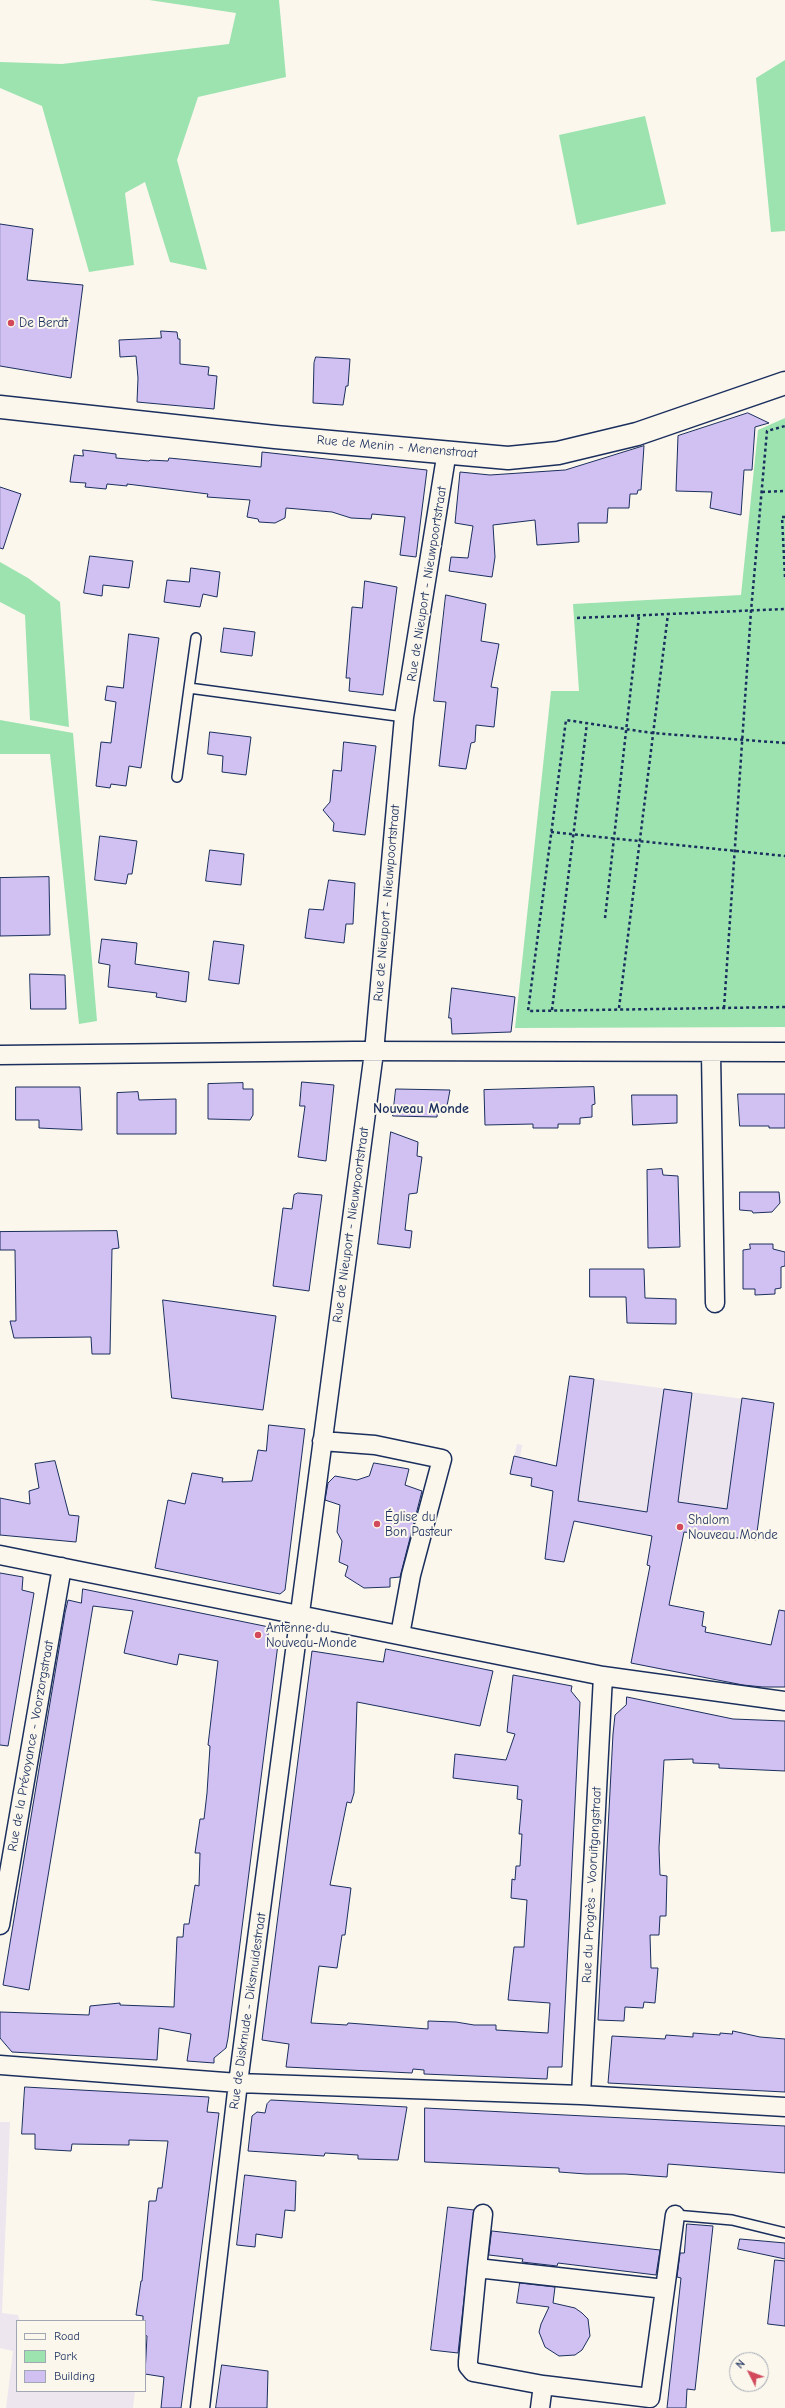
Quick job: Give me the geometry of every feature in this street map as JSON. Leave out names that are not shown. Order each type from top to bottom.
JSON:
[{"type":"street","name":"Rue de Menin - Menenstraat","points":[[0,407],[275,437],[448,451],[508,458],[558,453],[637,434],[785,383]]},
{"type":"street","name":"Rue de Nieuport - Nieuwpoortstraat","points":[[301,1614],[322,1441],[374,1052],[404,716],[448,451]]},
{"type":"street","points":[[0,1055],[374,1052],[785,1052]]},
{"type":"street","points":[[711,1053],[715,1303]]},
{"type":"street","points":[[322,1441],[375,1445],[442,1459],[411,1575],[400,1635]]},
{"type":"street","points":[[0,1555],[301,1614],[603,1676],[785,1701]]},
{"type":"street","name":"Rue de la Prévoyance - Voorzorgstraat","points":[[0,1925],[62,1567]]},
{"type":"street","name":"Rue de Diskmude - Diksmuidestraat","points":[[200,2408],[238,2082],[301,1614]]},
{"type":"street","name":"Rue du Progrès - Vooruitgangstraat","points":[[581,2095],[603,1676]]},
{"type":"street","points":[[0,2065],[238,2082],[581,2095],[785,2107]]},
{"type":"street","points":[[483,2214],[468,2366],[477,2373],[543,2384],[650,2398],[675,2215]]},
{"type":"street","points":[[477,2268],[664,2289]]},
{"type":"street","points":[[540,2408],[543,2384]]},
{"type":"lane","points":[[177,777],[196,638]]},
{"type":"lane","points":[[189,688],[404,716]]},
{"type":"lane","points":[[675,2215],[732,2220],[785,2233]]},
{"type":"path","points":[[724,1008],[751,611],[767,431],[785,426]]},
{"type":"path","points":[[762,492],[785,491]]},
{"type":"path","points":[[785,517],[782,517],[785,577]]},
{"type":"path","points":[[577,618],[785,609]]},
{"type":"path","points":[[619,1008],[638,840],[668,614]]},
{"type":"path","points":[[605,918],[628,729],[639,616]]},
{"type":"path","points":[[785,743],[652,733],[566,720],[528,1011],[619,1008],[785,1007]]},
{"type":"path","points":[[552,1010],[587,723]]},
{"type":"path","points":[[552,832],[785,856]]},
{"type":"shaded area","name":"Shalom Nouveau Monde","points":[[570,1376],[774,1403],[756,1540],[684,1532],[663,1634],[689,1640],[683,1674],[631,1663],[650,1566],[647,1565],[652,1536],[574,1522],[564,1562],[545,1559],[553,1491],[531,1486],[532,1478],[510,1474],[517,1444],[522,1445],[520,1458],[555,1473]]},
{"type":"shaded area","points":[[0,2122],[10,2122],[2,2313],[18,2315],[20,2320],[16,2320],[16,2392],[135,2392],[133,2408],[6,2408],[13,2351],[0,2348]]},
{"type":"green space","points":[[149,0],[279,0],[286,77],[198,97],[177,160],[207,270],[170,262],[145,182],[125,193],[134,265],[89,272],[42,106],[0,88],[0,62],[62,64],[229,44],[236,13]]},
{"type":"green space","points":[[785,60],[785,231],[771,232],[756,78]]},
{"type":"green space","points":[[645,116],[666,204],[577,225],[559,135]]},
{"type":"green space","points":[[785,418],[785,1027],[515,1028],[551,691],[579,691],[573,604],[741,595],[758,430]]},
{"type":"green space","points":[[0,562],[28,578],[60,602],[69,727],[30,720],[25,615],[0,602]]},
{"type":"green space","points":[[0,720],[73,733],[97,1021],[79,1024],[50,754],[0,754]]},
{"type":"building","points":[[0,224],[33,229],[27,280],[83,285],[71,378],[0,366]]},
{"type":"building","points":[[161,331],[177,332],[178,339],[180,339],[180,364],[209,367],[208,375],[217,376],[214,409],[137,402],[138,378],[136,356],[120,357],[119,340],[161,338]]},
{"type":"building","points":[[316,357],[350,359],[348,386],[346,386],[343,405],[313,403],[314,363]]},
{"type":"building","points":[[748,413],[769,423],[755,427],[752,470],[744,470],[741,515],[710,508],[712,492],[676,491],[678,436]]},
{"type":"building","points":[[644,446],[641,490],[638,490],[637,494],[630,494],[629,508],[608,508],[607,523],[578,523],[579,542],[537,545],[535,520],[493,525],[495,557],[492,577],[449,571],[451,557],[468,558],[473,526],[455,523],[460,472],[490,475],[565,470]]},
{"type":"building","points":[[83,450],[116,454],[116,458],[168,461],[169,458],[261,467],[262,452],[427,470],[416,557],[400,555],[405,517],[372,514],[371,519],[351,518],[332,512],[286,508],[285,518],[275,523],[259,522],[258,519],[247,517],[250,500],[207,497],[208,494],[127,484],[127,486],[107,484],[106,489],[85,487],[86,483],[70,482],[74,455],[83,456]]},
{"type":"building","points":[[0,487],[21,494],[3,549],[0,548]]},
{"type":"building","points":[[90,556],[133,561],[129,588],[103,585],[102,596],[84,593]]},
{"type":"building","points":[[191,568],[220,572],[217,597],[203,594],[200,607],[164,602],[167,580],[189,582]]},
{"type":"building","points":[[365,581],[397,587],[383,695],[349,691],[350,678],[346,678],[352,607],[362,608]]},
{"type":"building","points":[[446,595],[486,604],[481,641],[499,644],[491,687],[498,688],[494,727],[476,725],[475,742],[471,743],[466,769],[439,766],[446,702],[434,701]]},
{"type":"building","points":[[224,628],[255,632],[252,656],[221,652]]},
{"type":"building","points":[[129,634],[159,638],[141,768],[129,766],[126,786],[111,784],[110,788],[96,786],[101,742],[111,743],[116,702],[105,700],[107,686],[123,688]]},
{"type":"building","points":[[210,732],[251,737],[246,775],[222,772],[223,756],[208,754]]},
{"type":"building","points":[[344,742],[376,746],[365,835],[333,831],[334,823],[323,810],[330,802],[333,770],[341,771]]},
{"type":"building","points":[[100,836],[137,841],[132,874],[128,874],[126,884],[95,880]]},
{"type":"building","points":[[210,850],[244,854],[241,885],[206,881]]},
{"type":"building","points":[[49,877],[50,935],[0,936],[0,878]]},
{"type":"building","points":[[329,880],[355,883],[353,924],[346,924],[344,943],[305,938],[309,909],[323,910]]},
{"type":"building","points":[[102,939],[137,943],[135,964],[189,972],[186,1002],[156,997],[157,993],[108,987],[110,965],[99,963]]},
{"type":"building","points":[[214,941],[244,945],[239,984],[209,980]]},
{"type":"building","points":[[30,974],[65,975],[66,1009],[31,1009]]},
{"type":"building","points":[[452,988],[515,997],[511,1032],[452,1034],[451,1018],[449,1018]]},
{"type":"building","points":[[302,1082],[334,1085],[326,1161],[298,1157],[305,1106],[300,1106]]},
{"type":"building","points":[[243,1083],[243,1089],[253,1089],[253,1115],[250,1120],[208,1119],[208,1084]]},
{"type":"building","points":[[16,1087],[80,1087],[82,1130],[39,1128],[39,1120],[16,1120]]},
{"type":"building","points":[[594,1087],[595,1104],[592,1105],[592,1117],[580,1118],[580,1124],[558,1124],[558,1128],[533,1128],[533,1124],[485,1125],[484,1090]]},
{"type":"building","points":[[396,1089],[450,1090],[447,1106],[438,1107],[437,1117],[393,1116]]},
{"type":"building","points":[[138,1092],[139,1100],[176,1099],[176,1134],[117,1134],[117,1093]]},
{"type":"building","points":[[738,1094],[785,1094],[785,1128],[769,1128],[769,1126],[740,1126]]},
{"type":"building","points":[[632,1095],[677,1095],[677,1123],[633,1125]]},
{"type":"building","points":[[391,1132],[418,1142],[417,1156],[422,1157],[417,1193],[409,1194],[405,1230],[412,1231],[410,1248],[378,1244]]},
{"type":"building","points":[[662,1169],[663,1175],[678,1176],[680,1247],[648,1248],[647,1170]]},
{"type":"building","points":[[740,1192],[779,1192],[780,1203],[772,1212],[753,1213],[752,1211],[740,1210]]},
{"type":"building","points":[[298,1193],[322,1195],[309,1291],[273,1286],[283,1208],[292,1209],[294,1195]]},
{"type":"building","points":[[117,1231],[119,1248],[112,1249],[110,1354],[92,1354],[91,1337],[14,1338],[10,1321],[16,1321],[15,1250],[0,1250],[0,1232]]},
{"type":"building","points":[[750,1244],[773,1244],[773,1249],[785,1252],[785,1266],[781,1267],[781,1288],[775,1289],[775,1294],[755,1295],[755,1289],[743,1289],[743,1250],[750,1249]]},
{"type":"building","points":[[590,1269],[644,1269],[645,1298],[676,1299],[676,1324],[627,1323],[626,1297],[590,1297]]},
{"type":"building","points":[[163,1300],[276,1316],[263,1410],[172,1398]]},
{"type":"building","name":"Shalom Nouveau Monde","points":[[570,1376],[594,1379],[578,1501],[647,1512],[664,1389],[692,1393],[678,1502],[727,1509],[742,1398],[774,1403],[756,1540],[684,1532],[669,1605],[704,1612],[702,1626],[706,1627],[705,1632],[771,1645],[779,1610],[785,1611],[785,1687],[743,1685],[631,1663],[650,1566],[647,1565],[652,1536],[574,1521],[564,1562],[545,1559],[553,1491],[531,1486],[532,1478],[510,1474],[514,1456],[556,1466]]},
{"type":"building","points":[[269,1425],[305,1429],[285,1590],[280,1594],[155,1568],[168,1500],[185,1504],[192,1473],[223,1478],[222,1482],[252,1481],[258,1450],[266,1451]]},
{"type":"building","points":[[55,1461],[69,1515],[79,1516],[76,1542],[0,1535],[0,1498],[30,1504],[29,1491],[39,1488],[35,1464]]},
{"type":"building","name":"Église du Bon Pasteur","points":[[374,1463],[409,1469],[405,1485],[422,1491],[400,1577],[390,1578],[390,1587],[364,1588],[345,1576],[348,1566],[339,1562],[342,1541],[337,1532],[340,1505],[325,1500],[328,1483],[335,1476],[357,1480],[369,1476]]},
{"type":"building","points":[[0,1573],[23,1577],[22,1590],[34,1593],[8,1746],[0,1745]]},
{"type":"building","points":[[83,1589],[269,1627],[267,1642],[278,1644],[228,2038],[226,2048],[214,2058],[214,2063],[187,2061],[191,2034],[159,2028],[157,2060],[12,2052],[0,2038],[0,2012],[89,2015],[90,2006],[120,2003],[120,2005],[174,2007],[177,1937],[183,1937],[184,1924],[189,1924],[195,1885],[199,1886],[200,1853],[195,1853],[200,1819],[204,1819],[210,1746],[208,1745],[218,1661],[179,1654],[177,1665],[124,1653],[133,1611],[93,1606],[29,1990],[3,1985],[65,1613],[68,1600],[81,1603]]},
{"type":"building","points":[[386,1649],[493,1671],[480,1726],[357,1702],[354,1793],[351,1803],[347,1802],[330,1885],[351,1888],[345,1935],[342,1935],[337,1968],[319,1966],[311,2023],[347,2025],[348,2023],[428,2029],[428,2021],[456,2022],[474,2025],[496,2025],[496,2030],[548,2033],[550,2003],[508,2000],[514,1947],[524,1947],[527,1900],[511,1898],[512,1879],[515,1880],[516,1866],[520,1866],[522,1834],[519,1834],[522,1800],[517,1799],[518,1786],[453,1778],[455,1754],[506,1760],[515,1734],[507,1732],[513,1675],[572,1686],[571,1691],[580,1702],[562,2067],[548,2067],[547,2079],[424,2074],[424,2070],[413,2069],[412,2073],[286,2067],[289,2044],[262,2040],[312,1651],[383,1662]]},
{"type":"building","points":[[627,1697],[733,1719],[785,1721],[785,1771],[719,1768],[719,1764],[693,1763],[693,1759],[664,1760],[659,1848],[660,1875],[667,1876],[666,1916],[660,1916],[659,1935],[650,1935],[651,1968],[658,1968],[655,2003],[644,2002],[643,2008],[625,2007],[624,2021],[598,2020],[613,1734],[615,1715],[626,1705]]},
{"type":"building","points":[[733,2031],[760,2037],[785,2039],[785,2092],[608,2083],[612,2036],[665,2039],[666,2035],[693,2037],[693,2033],[720,2035],[720,2033],[732,2034]]},
{"type":"building","points":[[25,2087],[209,2097],[207,2112],[219,2113],[181,2408],[161,2408],[164,2377],[146,2374],[146,2320],[143,2320],[143,2316],[136,2315],[142,2281],[149,2201],[156,2201],[158,2188],[162,2188],[168,2141],[129,2140],[129,2145],[72,2144],[71,2151],[35,2149],[35,2134],[22,2134]]},
{"type":"building","points":[[271,2100],[407,2107],[398,2160],[358,2159],[358,2155],[325,2153],[324,2156],[248,2151],[252,2116],[257,2112],[265,2113],[267,2104]]},
{"type":"building","points":[[425,2108],[785,2126],[785,2173],[668,2164],[667,2177],[559,2172],[559,2168],[425,2162]]},
{"type":"building","points":[[245,2175],[296,2181],[295,2211],[285,2210],[282,2238],[256,2234],[255,2247],[237,2245]]},
{"type":"building","points":[[448,2207],[474,2210],[458,2353],[431,2350]]},
{"type":"building","points":[[687,2224],[713,2226],[695,2390],[687,2389],[686,2408],[667,2408],[681,2278],[677,2277],[680,2253],[684,2253]]},
{"type":"building","points":[[492,2231],[660,2250],[656,2275],[558,2263],[557,2266],[522,2262],[523,2259],[489,2255]]},
{"type":"building","points":[[740,2239],[785,2243],[785,2259],[738,2249]]},
{"type":"building","points":[[775,2260],[785,2261],[785,2326],[768,2324]]},
{"type":"building","points":[[520,2283],[555,2287],[553,2303],[575,2308],[588,2319],[590,2336],[582,2350],[575,2355],[559,2356],[545,2347],[539,2332],[549,2307],[517,2303]]},
{"type":"building","points":[[222,2365],[268,2371],[267,2408],[216,2408]]},
{"type":"place","name":"De Berdt","points":[[11,323]]},
{"type":"place","name":"Église du Bon Pasteur","points":[[377,1524]]},
{"type":"place","name":"Shalom Nouveau Monde","points":[[680,1527]]},
{"type":"place","name":"Antenne du Nouveau-Monde","points":[[258,1635]]},
{"type":"district","name":"Nouveau Monde","points":[[421,1109]]}]
